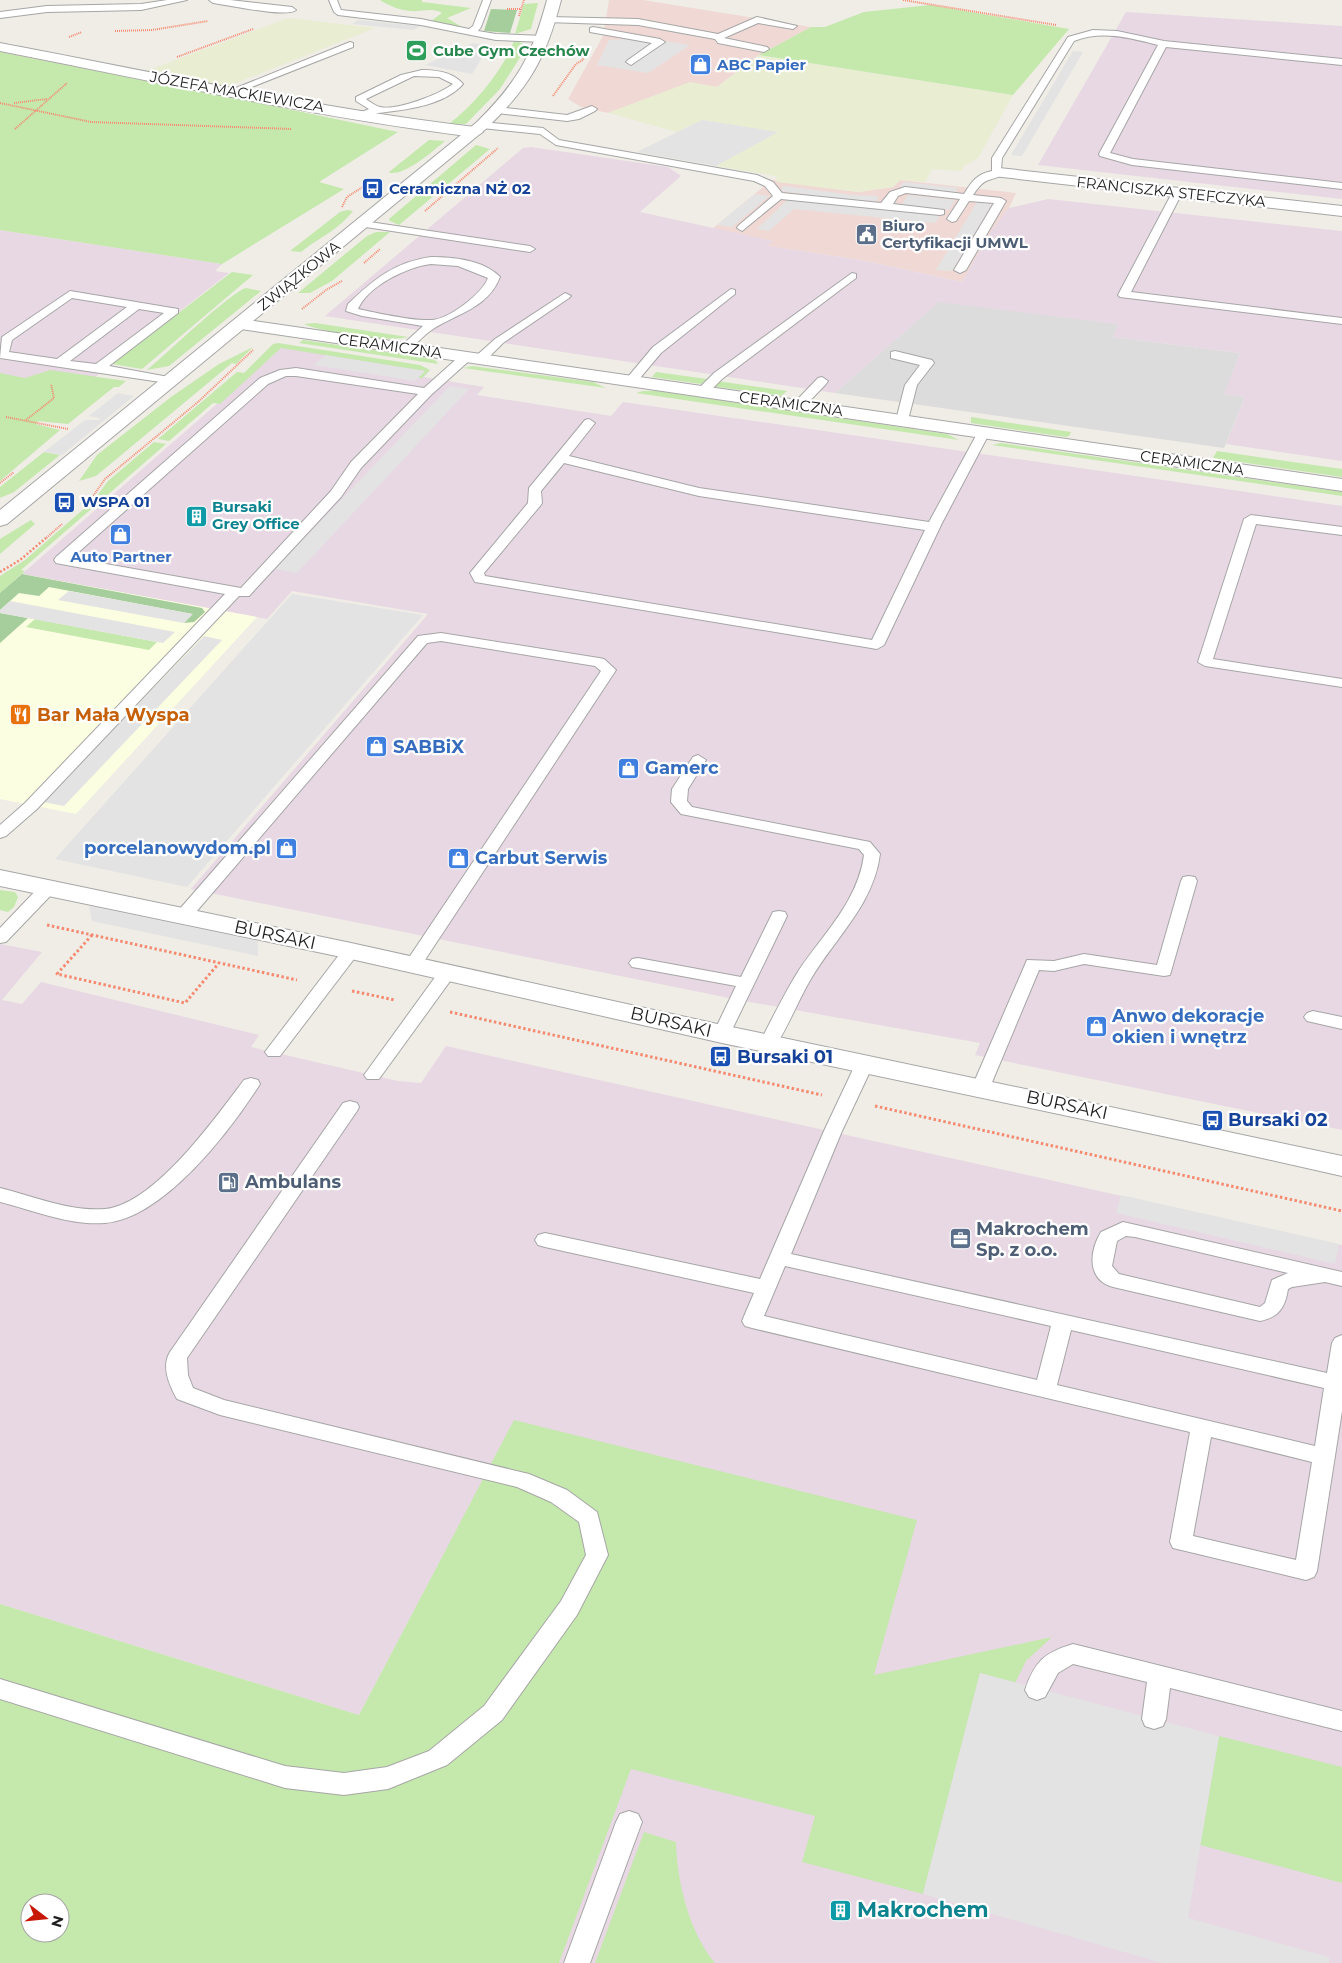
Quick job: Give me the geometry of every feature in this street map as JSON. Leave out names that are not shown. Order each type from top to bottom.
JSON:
[{"type":"street","name":"ZWIĄZKOWA","points":[[3,514],[170,381],[478,128],[497,110],[532,68],[547,29],[554,0]]},
{"type":"street","name":"JÓZEFA MACKIEWICZA","points":[[0,47],[231,92],[478,128]]},
{"type":"street","name":"FRANCISZKA STEFCZYKA","points":[[999,173],[1342,211]]},
{"type":"street","name":"CERAMICZNA","points":[[240,324],[1342,485]]},
{"type":"street","name":"BURSAKI","points":[[0,878],[351,951],[768,1044],[981,1087],[1342,1166]]},
{"type":"lane","points":[[0,15],[52,5],[128,4],[183,0]]},
{"type":"lane","points":[[213,0],[296,11],[294,5],[299,0]]},
{"type":"lane","points":[[333,0],[338,12],[421,22],[496,37],[547,29],[638,22],[663,25],[719,37],[757,20],[793,26]]},
{"type":"lane","points":[[469,33],[477,27],[487,0]]},
{"type":"lane","points":[[547,29],[585,29],[660,42],[631,62]]},
{"type":"lane","points":[[952,219],[977,181],[984,176],[999,173],[996,169],[997,158],[1071,39],[1085,34],[1138,37],[1163,44],[1342,62]]},
{"type":"lane","points":[[719,37],[721,42],[764,49]]},
{"type":"lane","points":[[1163,44],[1104,154],[1132,162],[1342,186]]},
{"type":"lane","points":[[231,92],[350,45]]},
{"type":"lane","points":[[416,73],[444,76],[456,80],[458,84],[454,88],[425,100],[395,110],[369,112],[358,99],[416,73]]},
{"type":"lane","points":[[497,110],[567,118],[576,117],[592,109]]},
{"type":"lane","points":[[478,128],[518,128],[543,131],[556,142],[758,178],[769,184],[779,196],[885,205],[940,212]]},
{"type":"lane","points":[[885,205],[898,191],[1001,201],[960,270]]},
{"type":"lane","points":[[1177,193],[1158,233],[1124,295],[1342,321]]},
{"type":"lane","points":[[742,228],[779,196]]},
{"type":"lane","points":[[362,224],[530,250]]},
{"type":"lane","points":[[405,348],[433,324],[445,320],[477,301],[492,286],[494,277],[485,270],[467,264],[425,261],[409,264],[393,271],[352,306],[352,310],[362,313],[433,324]]},
{"type":"lane","points":[[703,391],[718,376],[852,276]]},
{"type":"lane","points":[[630,381],[657,350],[731,292]]},
{"type":"lane","points":[[98,368],[174,310],[70,294],[6,339],[2,353],[170,381]]},
{"type":"lane","points":[[426,392],[296,372],[264,380],[61,560],[244,593],[336,494],[356,465],[426,392],[472,358],[565,296]]},
{"type":"lane","points":[[60,362],[137,305]]},
{"type":"lane","points":[[894,355],[928,363],[911,385],[902,420]]},
{"type":"lane","points":[[799,405],[822,381]]},
{"type":"lane","points":[[589,423],[534,491],[535,502],[477,573],[480,579],[877,645],[933,527],[984,432]]},
{"type":"lane","points":[[561,458],[597,469],[762,503],[933,527]]},
{"type":"lane","points":[[1342,531],[1251,519],[1206,662],[1342,683]]},
{"type":"lane","points":[[0,833],[31,806],[235,592]]},
{"type":"lane","points":[[184,916],[423,639],[441,636],[598,662],[609,670],[413,965]]},
{"type":"lane","points":[[698,760],[680,789],[679,802],[687,811],[864,845],[872,854],[872,868],[861,895],[808,971],[768,1044]]},
{"type":"lane","points":[[981,1087],[1033,964],[1054,966],[1084,959],[1164,971],[1189,881]]},
{"type":"lane","points":[[0,938],[48,888]]},
{"type":"lane","points":[[722,1034],[779,916]]},
{"type":"lane","points":[[274,1052],[351,951]]},
{"type":"lane","points":[[638,962],[747,983]]},
{"type":"lane","points":[[373,1075],[447,972]]},
{"type":"lane","points":[[1313,1017],[1342,1023]]},
{"type":"lane","points":[[865,1063],[847,1100],[752,1321],[1324,1456]]},
{"type":"lane","points":[[0,1196],[82,1214],[106,1216],[135,1208],[162,1188],[190,1160],[251,1084]]},
{"type":"lane","points":[[0,1689],[285,1776],[344,1784],[388,1778],[438,1758],[493,1713],[569,1608],[597,1555],[589,1518],[559,1496],[521,1480],[220,1407],[184,1393],[176,1375],[177,1356],[350,1107]]},
{"type":"lane","points":[[1123,1229],[1135,1230],[1334,1277],[1286,1281],[1279,1285],[1273,1309],[1267,1313],[1260,1314],[1113,1280],[1106,1276],[1100,1261],[1108,1237],[1123,1229]]},
{"type":"lane","points":[[545,1240],[766,1288]]},
{"type":"lane","points":[[779,1258],[1336,1383]]},
{"type":"lane","points":[[1045,1390],[1063,1321]]},
{"type":"lane","points":[[1202,1427],[1181,1542],[1306,1571],[1342,1343]]},
{"type":"lane","points":[[1037,1690],[1042,1674],[1048,1664],[1060,1657],[1073,1654],[1342,1721]]},
{"type":"lane","points":[[1154,1719],[1160,1675]]},
{"type":"lane","points":[[577,1963],[629,1822]]},
{"type":"path","points":[[903,0],[1068,27],[1085,34]]},
{"type":"path","points":[[171,59],[254,29]]},
{"type":"path","points":[[533,114],[554,95],[576,64],[583,60],[588,45],[584,39],[585,29]]},
{"type":"path","points":[[15,129],[40,110],[52,96],[70,81],[101,67]]},
{"type":"path","points":[[0,103],[40,102],[52,96]]},
{"type":"path","points":[[0,103],[92,122],[216,128],[294,129]]},
{"type":"path","points":[[361,266],[490,158],[518,128]]},
{"type":"path","points":[[84,505],[91,499],[104,479],[198,402],[277,329],[326,290],[347,277]]},
{"type":"path","points":[[26,420],[54,398],[46,360]]},
{"type":"path","points":[[6,417],[68,429]]},
{"type":"path","points":[[0,572],[20,560],[63,523]]},
{"type":"path","points":[[18,918],[1342,1210]]},
{"type":"path","points":[[92,934],[57,974],[185,1004],[218,963]]},
{"type":"shaded area","points":[[609,0],[643,0],[811,27],[759,55],[717,87],[690,83],[608,113],[581,107],[568,99],[603,36]]},
{"type":"shaded area","points":[[1126,12],[1342,26],[1342,199],[1038,165]]},
{"type":"shaded area","points":[[288,18],[375,28],[226,87],[146,71]]},
{"type":"shaded area","points":[[358,20],[420,26],[414,30],[352,24]]},
{"type":"shaded area","points":[[646,38],[690,45],[648,73],[597,65],[609,40]]},
{"type":"shaded area","points":[[473,43],[489,46],[472,74],[425,65]]},
{"type":"shaded area","points":[[1073,51],[1083,52],[1022,156],[1011,155]]},
{"type":"shaded area","points":[[759,55],[1013,95],[978,158],[964,166],[962,171],[932,169],[925,182],[900,180],[893,187],[858,192],[777,182],[776,176],[716,166],[777,132],[702,120],[677,132],[608,113],[690,82],[717,87]]},
{"type":"shaded area","points":[[702,120],[778,132],[716,166],[637,152]]},
{"type":"shaded area","points":[[531,147],[668,167],[681,176],[640,212],[773,241],[768,246],[861,260],[962,282],[991,231],[1009,208],[1048,199],[1342,231],[1342,461],[1226,444],[1245,397],[1224,394],[1240,353],[1113,337],[1118,324],[939,302],[835,393],[325,316],[523,148]]},
{"type":"shaded area","points":[[765,179],[858,192],[893,187],[900,180],[1016,193],[1009,208],[962,282],[861,260],[767,246],[772,241],[712,229],[762,188],[766,182]]},
{"type":"shaded area","points":[[904,182],[958,188],[955,193],[900,187]]},
{"type":"shaded area","points":[[784,186],[852,195],[878,196],[877,201],[852,200],[780,191]]},
{"type":"shaded area","points":[[755,194],[769,196],[732,227],[717,225]]},
{"type":"shaded area","points":[[908,195],[955,200],[949,210],[902,204]]},
{"type":"shaded area","points":[[787,200],[940,216],[935,223],[794,209],[769,231],[757,229]]},
{"type":"shaded area","points":[[977,202],[992,204],[952,271],[936,270]]},
{"type":"shaded area","points":[[0,230],[222,264],[215,271],[229,273],[0,451]]},
{"type":"shaded area","points":[[939,301],[1119,324],[1113,337],[1240,353],[1225,394],[1245,397],[1224,448],[835,393]]},
{"type":"shaded area","points":[[289,346],[429,371],[424,377],[484,387],[477,395],[611,416],[623,402],[1342,506],[1342,1130],[975,1055],[980,1043],[739,1000],[191,889],[428,614],[292,591],[267,619],[22,574],[281,348]]},
{"type":"shaded area","points":[[326,355],[425,371],[415,381],[314,365]]},
{"type":"shaded area","points":[[450,386],[469,389],[297,573],[275,569]]},
{"type":"shaded area","points":[[118,393],[134,396],[62,455],[44,452],[85,420],[100,420],[99,418],[89,416]]},
{"type":"shaded area","points":[[22,574],[257,617],[76,814],[0,799],[0,593]]},
{"type":"shaded area","points":[[69,591],[193,614],[184,623],[58,600]]},
{"type":"shaded area","points":[[292,594],[423,615],[187,887],[55,859]]},
{"type":"shaded area","points":[[10,601],[175,632],[163,643],[0,613],[0,610]]},
{"type":"shaded area","points":[[204,636],[222,640],[64,806],[43,802]]},
{"type":"shaded area","points":[[89,906],[258,941],[258,956],[92,921]]},
{"type":"shaded area","points":[[0,944],[42,952],[2,1000],[22,1004],[41,982],[259,1035],[251,1047],[398,1081],[421,1083],[446,1046],[1342,1245],[1342,1963],[411,1963],[514,1421],[359,1715],[0,1604]]},
{"type":"shaded area","points":[[1121,1195],[1339,1244],[1335,1264],[1116,1213]]},
{"type":"shaded area","points":[[980,1673],[1219,1736],[1188,1918],[1329,1957],[1329,1963],[1162,1963],[923,1894]]},
{"type":"green space","points":[[380,0],[422,0],[422,2],[471,8],[447,18],[462,27],[431,21],[442,13],[438,11],[398,9]]},
{"type":"green space","points":[[538,3],[531,29],[515,34],[524,4]]},
{"type":"green space","points":[[930,5],[1069,29],[1013,95],[759,55],[811,27],[825,27],[864,12]]},
{"type":"green space","points":[[491,9],[517,10],[510,33],[484,31]]},
{"type":"green space","points":[[514,41],[522,43],[526,48],[500,89],[466,124],[448,125],[486,87],[502,65]]},
{"type":"green space","points":[[0,52],[398,132],[319,182],[344,189],[222,264],[0,230]]},
{"type":"green space","points":[[429,140],[445,141],[427,156],[404,170],[396,173],[389,172]]},
{"type":"green space","points":[[476,145],[490,149],[399,225],[390,221],[389,219]]},
{"type":"green space","points":[[353,211],[334,229],[301,252],[290,251],[340,212]]},
{"type":"green space","points":[[376,232],[390,232],[332,281],[310,293],[298,293],[367,236]]},
{"type":"green space","points":[[232,272],[253,275],[142,369],[112,364]]},
{"type":"green space","points":[[246,288],[261,291],[169,366],[147,370],[227,300]]},
{"type":"green space","points":[[315,323],[408,337],[387,339],[356,336],[304,324]]},
{"type":"green space","points":[[303,340],[429,358],[438,364],[299,343]]},
{"type":"green space","points":[[278,343],[420,365],[430,370],[422,378],[417,378],[425,371],[281,348],[220,404],[213,403],[169,441],[158,439],[237,372],[244,373],[273,344]]},
{"type":"green space","points":[[253,347],[236,364],[232,363],[96,476],[79,481],[97,455],[171,397],[219,364]]},
{"type":"green space","points":[[472,366],[593,382],[606,388],[463,368]]},
{"type":"green space","points":[[50,370],[126,381],[119,387],[114,387],[68,424],[38,421],[36,424],[60,430],[0,481],[0,373],[25,378]]},
{"type":"green space","points":[[656,372],[707,379],[701,384],[652,377]]},
{"type":"green space","points":[[717,381],[787,391],[781,396],[711,386]]},
{"type":"green space","points":[[657,391],[947,434],[959,440],[636,393]]},
{"type":"green space","points":[[971,417],[1071,432],[1066,437],[971,423]]},
{"type":"green space","points":[[154,442],[166,444],[21,570],[25,571],[0,593],[0,576],[25,560],[94,500],[108,481]]},
{"type":"green space","points":[[1001,443],[1342,492],[1342,496],[992,445]]},
{"type":"green space","points":[[1217,451],[1342,469],[1342,477],[1213,458]]},
{"type":"green space","points":[[44,452],[60,455],[14,492],[0,498],[0,487]]},
{"type":"green space","points":[[31,520],[35,524],[0,554],[0,539]]},
{"type":"green space","points":[[22,574],[202,608],[205,612],[194,622],[184,623],[192,614],[49,587],[39,596],[19,593],[0,610],[0,593]]},
{"type":"green space","points":[[0,613],[28,618],[0,643]]},
{"type":"green space","points":[[35,619],[157,642],[149,650],[26,627]]},
{"type":"green space","points":[[0,890],[15,892],[18,897],[14,907],[8,912],[0,910]]},
{"type":"green space","points":[[514,1420],[917,1520],[874,1675],[1052,1637],[1026,1661],[1015,1683],[980,1673],[923,1894],[802,1862],[815,1816],[631,1769],[559,1963],[0,1963],[0,1604],[359,1715]]},
{"type":"green space","points":[[1219,1736],[1342,1767],[1342,1883],[1200,1845]]},
{"type":"green space","points":[[644,1832],[676,1842],[682,1890],[691,1922],[706,1951],[715,1963],[595,1963]]},
{"type":"place","name":"Cube Gym Czechów","points":[[417,51]]},
{"type":"place","name":"ABC Papier","points":[[701,65]]},
{"type":"place","name":"Ceramiczna NŻ 02","points":[[373,189]]},
{"type":"place","name":"Biuro Certyfikacji UMWL","points":[[866,235]]},
{"type":"place","name":"WSPA 01","points":[[65,502]]},
{"type":"place","name":"Bursaki Grey Office","points":[[196,516]]},
{"type":"place","name":"Auto Partner","points":[[121,534]]},
{"type":"place","name":"Bar Mała Wyspa","points":[[21,715]]},
{"type":"place","name":"SABBiX","points":[[377,747]]},
{"type":"place","name":"Gamerc","points":[[629,768]]},
{"type":"place","name":"porcelanowydom.pl","points":[[287,848]]},
{"type":"place","name":"Carbut Serwis","points":[[459,858]]},
{"type":"place","name":"Anwo dekoracje okien i wnętrz","points":[[1096,1026]]},
{"type":"place","name":"Bursaki 01","points":[[721,1057]]},
{"type":"place","name":"Bursaki 02","points":[[1212,1120]]},
{"type":"place","name":"Ambulans","points":[[229,1182]]},
{"type":"place","name":"Makrochem Sp. z o.o.","points":[[960,1239]]},
{"type":"place","name":"Makrochem","points":[[841,1910]]}]
